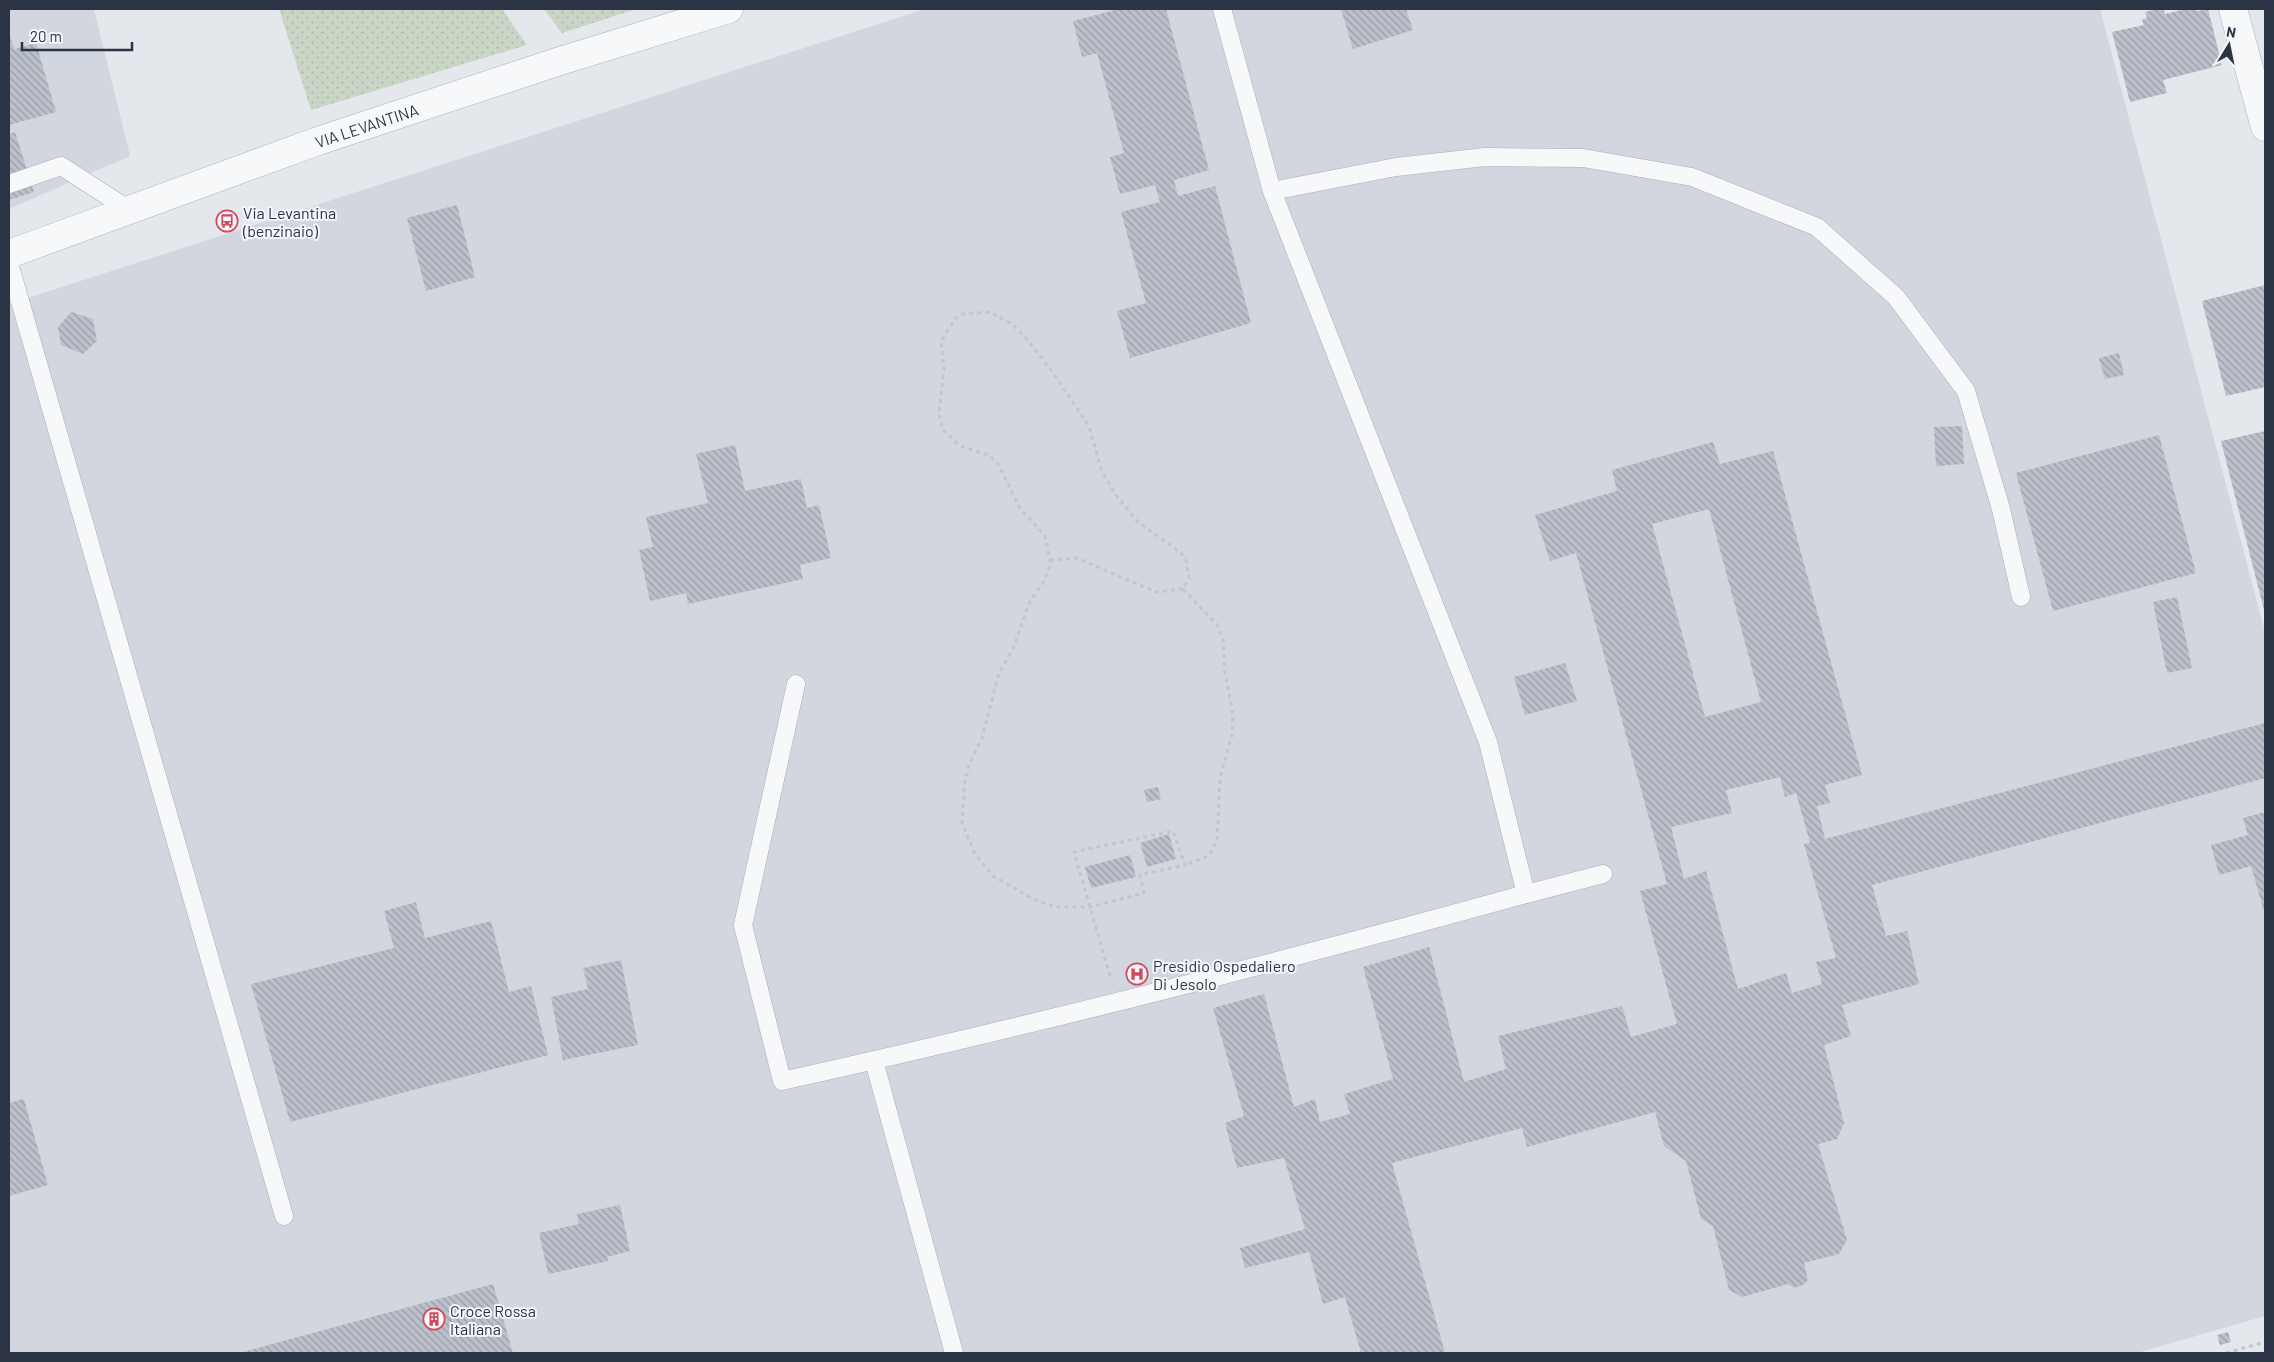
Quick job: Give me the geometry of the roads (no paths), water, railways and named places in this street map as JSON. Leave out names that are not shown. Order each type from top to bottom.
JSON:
[{"type":"street","name":"VIA LEVANTINA","points":[[9,254],[131,211],[318,141],[560,61],[728,9]]},
{"type":"street","points":[[2233,9],[2265,128]]},
{"type":"lane","points":[[1222,9],[1272,191],[1488,742],[1526,894]]},
{"type":"lane","points":[[1272,191],[1396,167],[1485,157],[1583,158],[1692,177],[1817,227],[1896,297],[1966,391],[2001,509],[2021,597]]},
{"type":"lane","points":[[9,184],[61,166],[131,211]]},
{"type":"lane","points":[[9,262],[284,1216]]},
{"type":"lane","points":[[796,684],[743,925],[782,1081],[874,1061],[1118,1001],[1352,942],[1603,874]]},
{"type":"lane","points":[[874,1061],[954,1353]]},
{"type":"place","name":"Via Levantina (benzinaio)","points":[[227,221]]},
{"type":"place","name":"Presidio Ospedaliero Di Jesolo","points":[[1137,974]]},
{"type":"place","name":"Croce Rossa Italiana","points":[[434,1319]]}]
